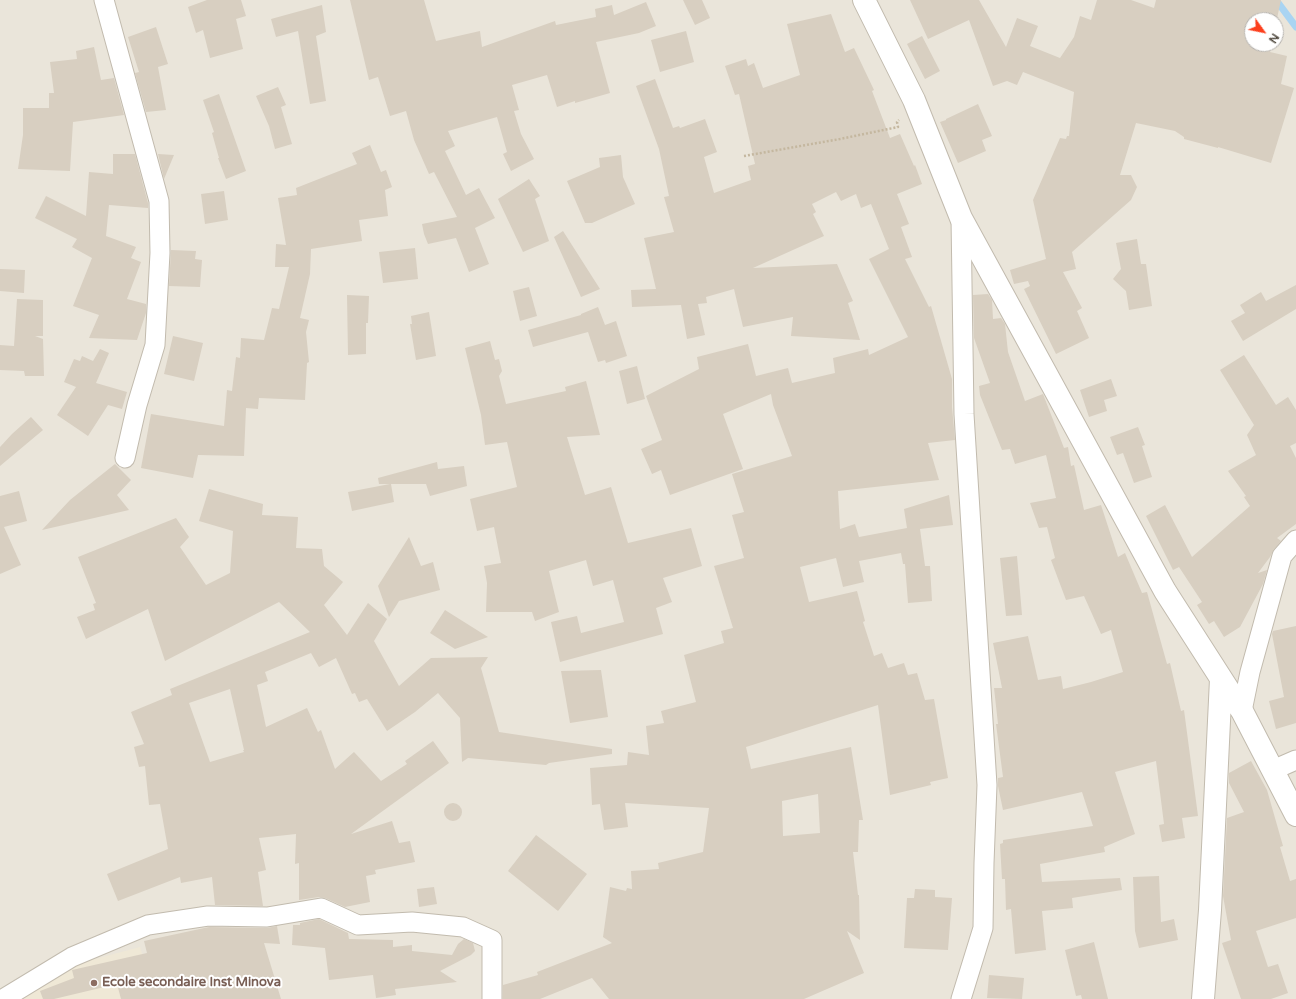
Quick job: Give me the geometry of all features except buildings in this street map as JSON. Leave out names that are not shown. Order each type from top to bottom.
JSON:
[{"type":"street","points":[[104,0],[159,201],[160,253],[155,345],[137,405],[125,458]]},
{"type":"street","points":[[864,0],[914,100],[961,218],[1165,590],[1242,711],[1296,815]]},
{"type":"street","points":[[961,218],[964,414],[987,785],[983,928],[961,999]]},
{"type":"street","points":[[1242,711],[1250,672],[1282,556],[1296,540]]},
{"type":"street","points":[[1204,999],[1222,679]]},
{"type":"street","points":[[1273,770],[1296,760]]},
{"type":"street","points":[[3,999],[72,956],[148,925],[208,916],[267,917],[321,908],[358,925],[412,922],[463,927],[492,940],[492,999]]},
{"type":"path","points":[[744,156],[898,127],[896,122],[914,100]]},
{"type":"shaded area","points":[[0,0],[1296,0],[1296,999],[0,999]]},
{"type":"shaded area","name":"Ecole secondaire Inst Minova","points":[[140,947],[155,999],[9,999],[65,967]]},
{"type":"waterway","points":[[1276,0],[1296,27]]},
{"type":"place","name":"Ecole secondaire Inst Minova","points":[[94,983]]}]
